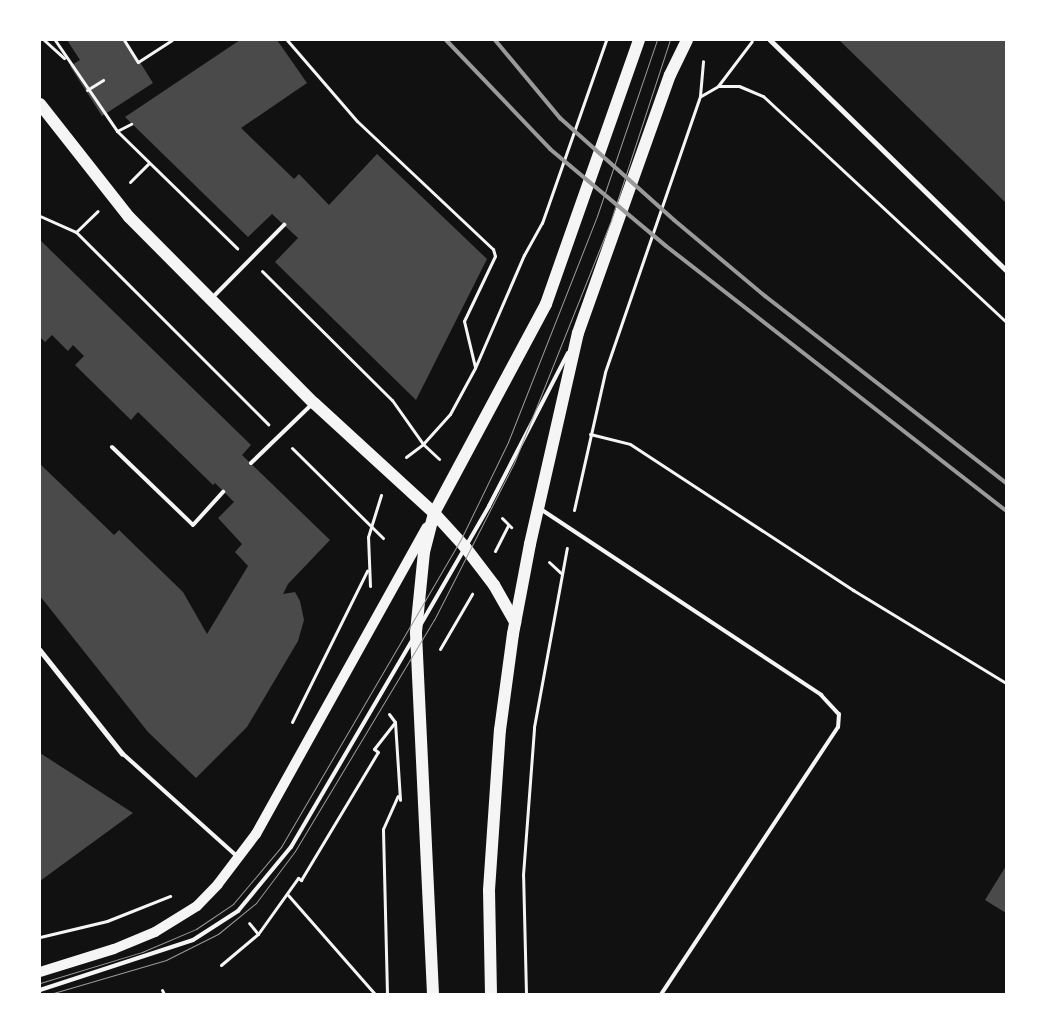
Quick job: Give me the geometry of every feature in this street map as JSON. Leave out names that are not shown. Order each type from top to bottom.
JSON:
[{"type":"main road","points":[[40,972],[114,949],[173,923],[197,906],[240,859],[377,622],[546,304],[639,40]]},
{"type":"main road","points":[[491,994],[489,890],[500,730],[515,622],[530,544],[578,333],[670,75],[687,40]]},
{"type":"main road","points":[[40,104],[120,206],[210,300],[314,403],[434,513],[466,547],[494,585],[515,622]]},
{"type":"main road","points":[[433,994],[416,632],[420,573],[434,513]]},
{"type":"street","points":[[770,40],[1006,270]]},
{"type":"street","points":[[40,650],[122,753]]},
{"type":"lane","points":[[210,300],[284,225]]},
{"type":"lane","points":[[40,990],[193,940],[238,911],[291,846],[466,547],[578,333]]},
{"type":"lane","points":[[251,463],[314,403]]},
{"type":"lane","points":[[112,447],[193,525],[223,492]]},
{"type":"lane","points":[[538,507],[570,531],[821,695],[839,714],[838,727],[661,994]]},
{"type":"lane","points":[[122,753],[240,859]]},
{"type":"path","points":[[44,40],[68,60]]},
{"type":"path","points":[[54,40],[87,90],[118,131],[392,400],[423,444]]},
{"type":"path","points":[[124,40],[138,62],[172,40]]},
{"type":"path","points":[[287,40],[357,120],[493,249],[495,256],[464,321],[475,368]]},
{"type":"path","points":[[404,458],[423,444],[450,414],[475,368],[524,255],[542,223],[606,40]]},
{"type":"path","points":[[700,96],[718,86],[753,40]]},
{"type":"path","points":[[526,994],[522,875],[528,794],[534,727],[562,573],[590,434],[605,372],[700,96],[703,59]]},
{"type":"path","points":[[87,90],[103,80]]},
{"type":"path","points":[[718,86],[739,86],[763,96],[1006,322]]},
{"type":"path","points":[[118,131],[132,124]]},
{"type":"path","points":[[124,188],[149,163]]},
{"type":"path","points":[[40,216],[76,232],[384,538]]},
{"type":"path","points":[[76,232],[88,220]]},
{"type":"path","points":[[590,434],[630,444],[853,590],[1006,683]]},
{"type":"path","points":[[290,725],[367,570],[371,525],[384,489]]},
{"type":"path","points":[[501,518],[516,532]]},
{"type":"path","points":[[494,554],[508,524]]},
{"type":"path","points":[[544,558],[562,573]]},
{"type":"path","points":[[436,656],[473,592]]},
{"type":"path","points":[[387,994],[384,829],[398,795],[395,722],[389,714]]},
{"type":"path","points":[[258,934],[288,895],[298,878],[301,880],[378,752],[374,749],[400,715]]},
{"type":"path","points":[[40,937],[107,921],[173,895]]},
{"type":"path","points":[[288,895],[375,994]]},
{"type":"path","points":[[162,990],[164,994]]},
{"type":"building","points":[[67,40],[126,40],[153,83],[102,116],[70,66],[80,60]]},
{"type":"building","points":[[240,40],[277,40],[307,83],[241,128],[294,179],[299,174],[329,205],[377,154],[487,259],[416,400],[275,262],[298,238],[272,214],[248,237],[125,117]]},
{"type":"building","points":[[839,40],[1006,40],[1006,203],[871,71]]},
{"type":"building","points":[[40,240],[251,445],[242,455],[330,540],[288,584],[283,594],[295,592],[300,601],[304,620],[298,641],[247,727],[196,778],[148,732],[40,596],[40,464],[114,535],[119,530],[183,592],[207,634],[248,566],[235,552],[242,544],[218,518],[234,502],[215,483],[213,485],[138,412],[131,420],[75,365],[84,356],[73,345],[68,351],[52,335],[45,342],[40,337]]},
{"type":"building","points":[[40,753],[133,813],[40,881]]},
{"type":"building","points":[[1006,866],[1006,913],[985,900]]},
{"type":"tram line","points":[[40,983],[142,952],[196,929],[233,904],[281,847],[460,541],[508,442],[597,216],[657,40]]},
{"type":"tram line","points":[[50,994],[166,960],[218,934],[256,903],[295,851],[434,620],[514,463],[611,220],[670,40]]},
{"type":"railway","points":[[446,40],[550,149],[666,246],[1006,511]]},
{"type":"railway","points":[[495,40],[560,118],[674,220],[765,296],[1006,483]]}]
